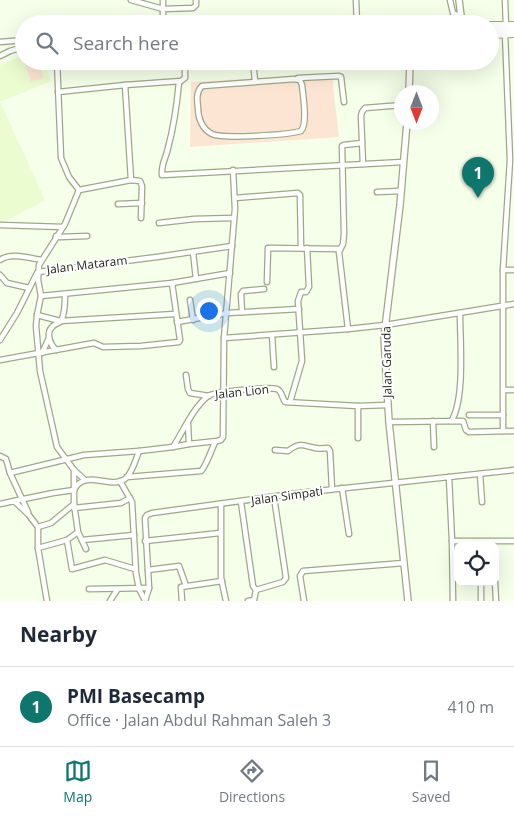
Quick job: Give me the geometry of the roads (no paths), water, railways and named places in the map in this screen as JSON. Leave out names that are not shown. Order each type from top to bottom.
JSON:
[{"type":"highway","points":[[508,28],[514,33]]},
{"type":"street","points":[[131,0],[163,9],[193,8],[196,5],[196,0]]},
{"type":"street","points":[[163,0],[163,15]]},
{"type":"street","points":[[356,0],[357,15]]},
{"type":"street","points":[[450,0],[453,13],[461,15],[458,0]]},
{"type":"street","points":[[503,431],[503,270],[512,129],[505,0]]},
{"type":"street","points":[[0,42],[15,41]]},
{"type":"street","points":[[0,56],[15,49]]},
{"type":"street","points":[[57,70],[61,158],[69,177],[79,190],[131,180],[142,183],[141,218]]},
{"type":"street","points":[[58,92],[125,84],[178,82],[185,78],[185,70]]},
{"type":"street","points":[[254,70],[255,81]]},
{"type":"street","points":[[409,85],[410,70]]},
{"type":"street","points":[[294,78],[300,80],[302,85],[305,122],[304,129],[301,131],[230,137],[217,136],[205,129],[201,122],[198,112],[198,89],[208,85],[294,78],[339,76],[344,102]]},
{"type":"street","points":[[178,82],[177,106],[168,149],[162,163],[162,175],[403,162]]},
{"type":"street","points":[[125,84],[131,180]]},
{"type":"street","points":[[363,164],[363,110],[365,108],[394,106]]},
{"type":"street","name":"Jalan Garuda","points":[[406,130],[385,325],[387,405],[408,601]]},
{"type":"street","points":[[348,330],[339,262],[344,234],[342,145],[362,143]]},
{"type":"street","points":[[10,473],[84,455],[139,451],[221,440],[223,437],[224,338],[235,198],[233,170]]},
{"type":"street","name":"Jalan Mataram","points":[[79,190],[62,227],[41,260],[38,272],[232,246]]},
{"type":"street","points":[[378,192],[401,191]]},
{"type":"street","points":[[235,198],[298,193],[300,195],[309,287],[306,292],[300,292],[299,294],[302,361],[290,402],[358,406],[387,405]]},
{"type":"street","points":[[118,204],[142,203]]},
{"type":"street","points":[[507,216],[514,216]]},
{"type":"street","points":[[159,223],[194,219],[234,218]]},
{"type":"street","points":[[0,225],[62,227]]},
{"type":"street","points":[[56,236],[87,236]]},
{"type":"street","points":[[267,282],[268,248],[340,249]]},
{"type":"street","points":[[193,252],[196,279]]},
{"type":"street","points":[[0,260],[6,256],[12,256],[41,260]]},
{"type":"street","points":[[503,270],[514,270]]},
{"type":"street","points":[[0,340],[17,313],[38,272]]},
{"type":"street","points":[[38,272],[41,296],[37,315],[40,371],[55,440],[58,449],[74,470],[85,480]]},
{"type":"street","points":[[41,296],[172,284],[230,273]]},
{"type":"street","points":[[0,276],[7,283],[29,288]]},
{"type":"street","points":[[0,360],[94,343],[103,347],[177,343],[180,340],[172,284]]},
{"type":"street","points":[[242,312],[241,294],[243,291],[264,288]]},
{"type":"street","points":[[40,353],[52,327],[60,321],[63,314],[65,295]]},
{"type":"street","points":[[190,300],[193,320]]},
{"type":"street","points":[[224,338],[348,330],[460,314],[514,304]]},
{"type":"street","points":[[177,322],[242,312],[299,309]]},
{"type":"street","points":[[37,315],[60,321],[175,314]]},
{"type":"street","points":[[452,420],[458,402],[460,314]]},
{"type":"street","points":[[272,335],[274,367]]},
{"type":"street","points":[[49,337],[52,346],[56,350]]},
{"type":"street","points":[[186,375],[190,393],[208,396]]},
{"type":"street","name":"Jalan Lion","points":[[173,447],[200,405],[208,396],[214,393],[277,389],[281,392],[284,401],[290,402]]},
{"type":"street","points":[[504,390],[514,390]]},
{"type":"street","points":[[358,406],[358,438]]},
{"type":"street","points":[[469,415],[503,415]]},
{"type":"street","points":[[389,422],[452,420],[463,421],[466,430],[469,432],[514,431]]},
{"type":"street","points":[[433,421],[434,447]]},
{"type":"street","points":[[188,423],[189,444]]},
{"type":"street","points":[[0,504],[74,490],[76,486],[85,480],[120,481],[127,477],[201,471],[204,469],[215,442]]},
{"type":"street","points":[[275,450],[288,451],[302,444],[314,448],[329,449],[332,490]]},
{"type":"street","points":[[127,477],[139,451]]},
{"type":"street","points":[[0,456],[6,458],[18,494],[28,514]]},
{"type":"street","points":[[74,470],[74,506],[78,532],[86,549]]},
{"type":"street","name":"Jalan Simpati","points":[[145,600],[149,588],[145,541],[145,518],[147,515],[342,488],[514,470]]},
{"type":"street","points":[[480,474],[482,502]]},
{"type":"street","points":[[449,477],[453,601]]},
{"type":"street","points":[[120,481],[130,498],[133,510],[135,569],[139,589],[145,600]]},
{"type":"street","points":[[342,488],[348,534]]},
{"type":"street","points":[[256,590],[282,582],[286,575],[274,497]]},
{"type":"street","points":[[38,527],[51,523],[74,506],[121,503],[130,498]]},
{"type":"street","points":[[14,501],[38,527],[38,548],[47,601]]},
{"type":"street","points":[[241,502],[253,586],[256,590],[254,600],[248,601]]},
{"type":"street","points":[[221,504],[222,581],[226,601]]},
{"type":"street","points":[[38,548],[67,540],[78,532]]},
{"type":"street","points":[[145,541],[220,533]]},
{"type":"street","points":[[82,540],[134,535]]},
{"type":"street","points":[[67,540],[72,569],[105,560],[135,569]]},
{"type":"street","points":[[452,541],[514,541]]},
{"type":"street","points":[[304,601],[300,576],[303,571],[404,563]]},
{"type":"street","points":[[148,570],[180,566],[186,586]]},
{"type":"street","points":[[182,601],[180,588],[222,581]]},
{"type":"street","points":[[481,586],[481,601]]},
{"type":"street","points":[[495,586],[496,601]]},
{"type":"street","points":[[89,589],[149,588]]},
{"type":"street","points":[[110,601],[117,590]]},
{"type":"place","name":"PMI Basecamp","points":[[478,198]]}]
